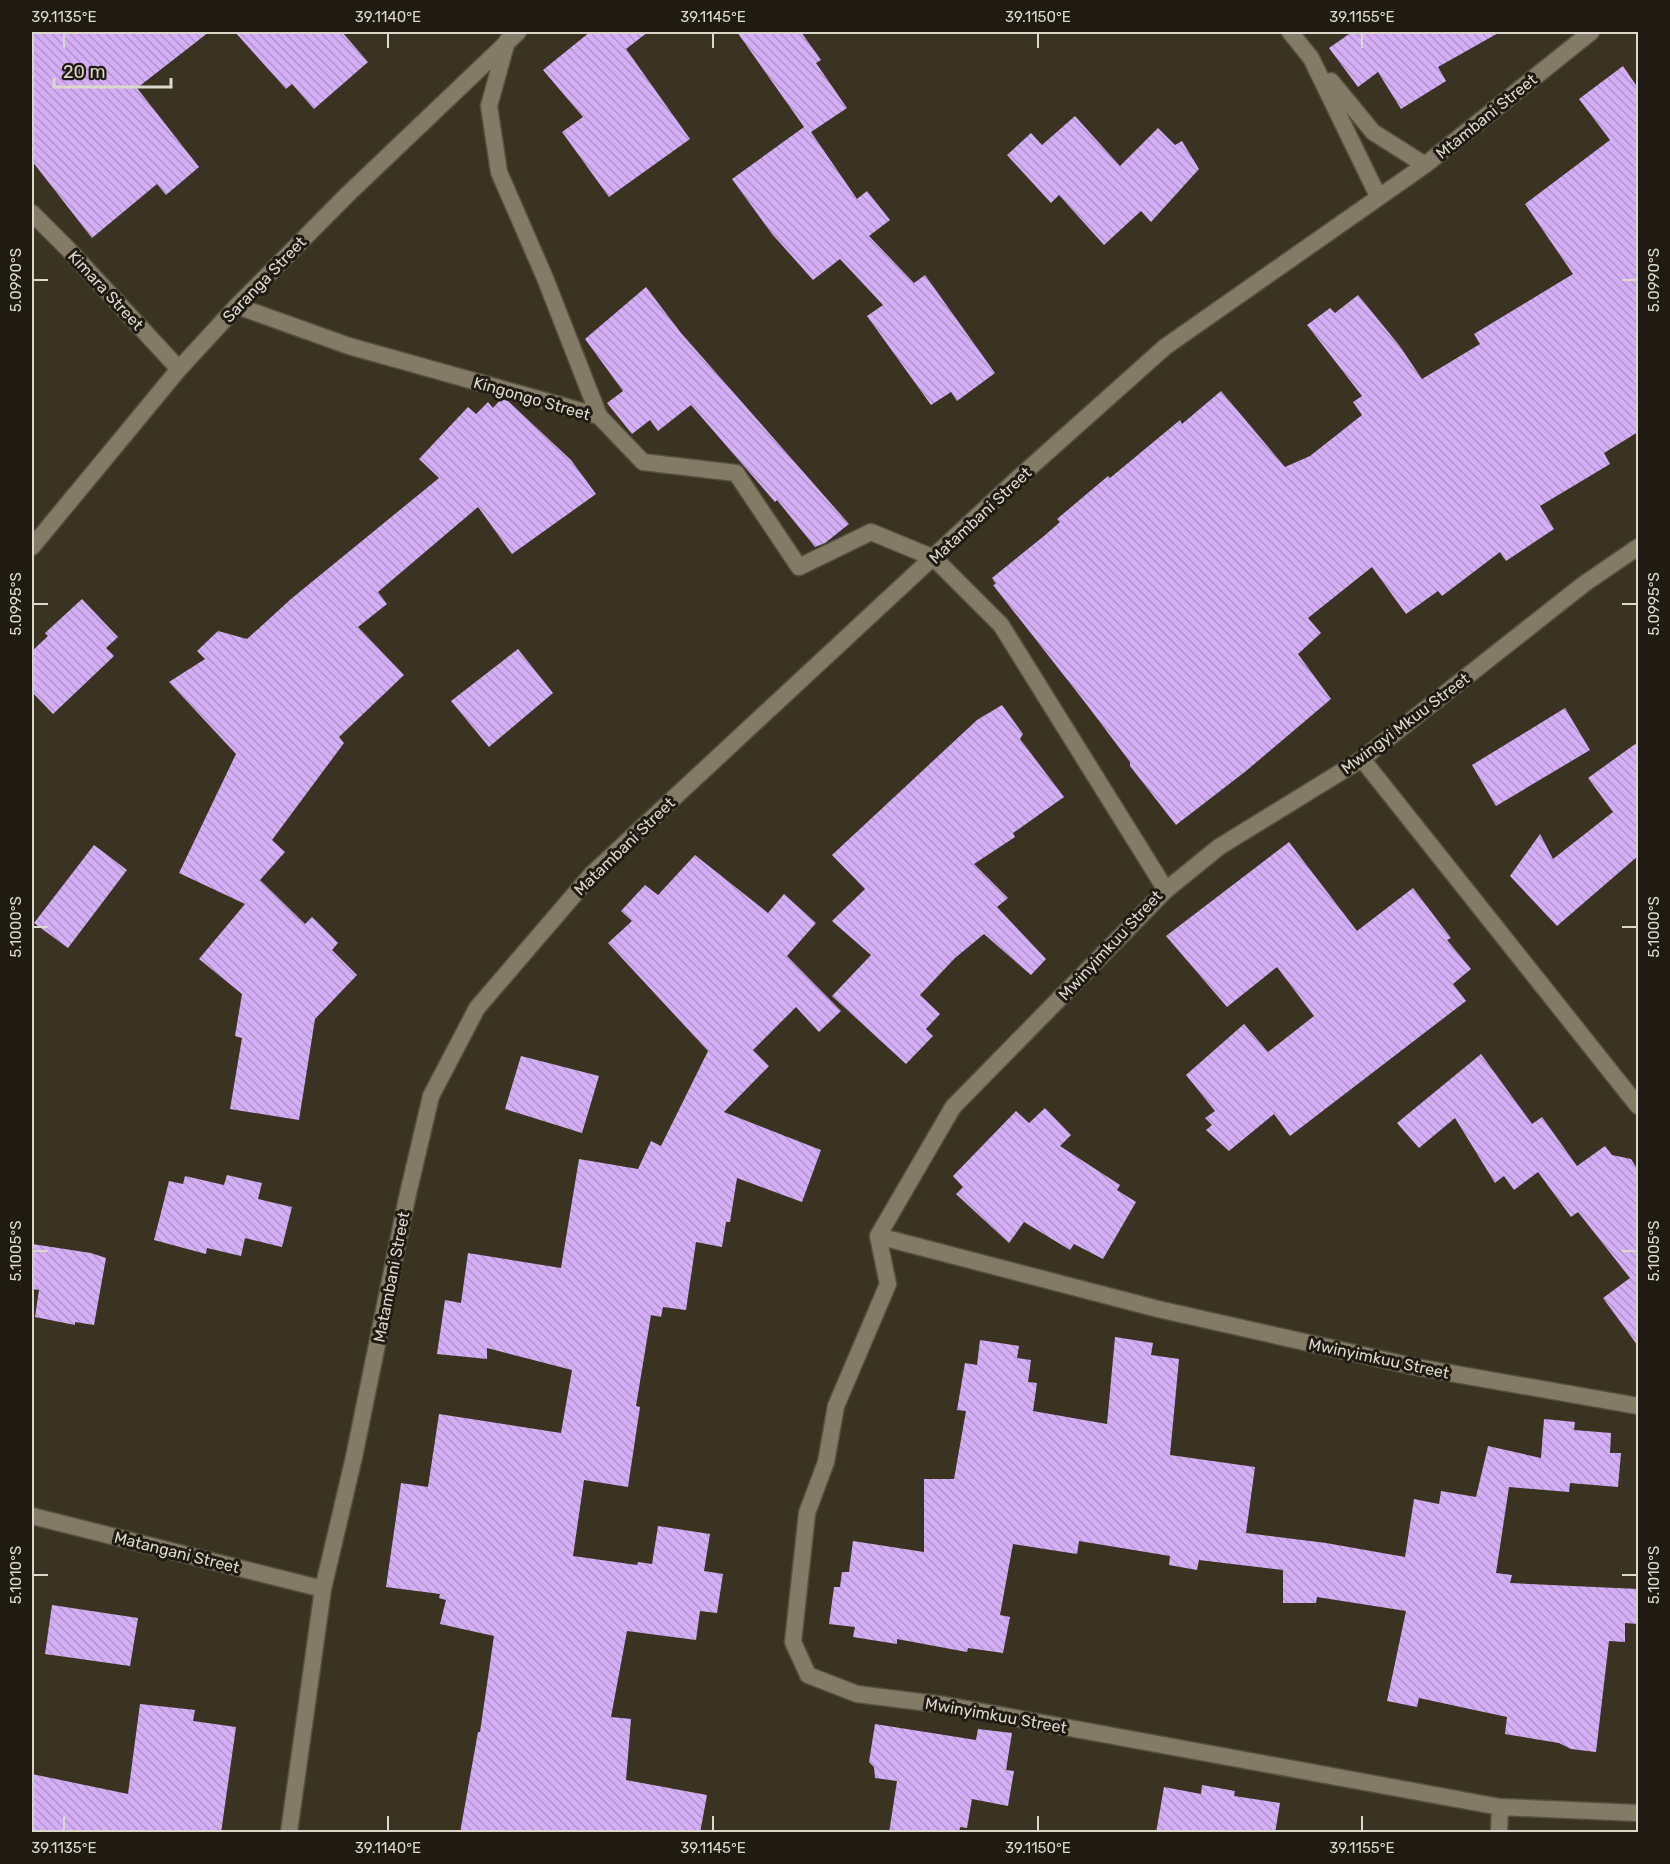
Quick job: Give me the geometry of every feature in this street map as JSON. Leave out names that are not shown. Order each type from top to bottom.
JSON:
[{"type":"street","points":[[1290,32],[1373,132],[1425,165]]},
{"type":"street","name":"Mtambani Street","points":[[1378,196],[1425,165],[1591,32]]},
{"type":"street","points":[[513,36],[489,106],[499,172],[545,278],[599,416]]},
{"type":"street","name":"Saranga Street","points":[[32,547],[178,369],[237,306],[348,194],[513,36]]},
{"type":"street","points":[[1311,58],[1378,196]]},
{"type":"street","name":"Matambani Street","points":[[289,1833],[323,1589],[431,1096],[477,1008],[591,874],[1015,481],[1165,346],[1378,196]]},
{"type":"street","name":"Kimara Street","points":[[32,213],[178,369]]},
{"type":"street","name":"Kingongo Street","points":[[237,306],[349,346],[599,416],[644,462],[736,473],[799,567],[871,532],[934,558]]},
{"type":"street","name":"Mwingyi Mkuu Street","points":[[1166,890],[1220,847],[1362,759],[1584,584],[1638,547]]},
{"type":"street","name":"Mwinyimkuu Street","points":[[934,558],[1001,625],[1166,890],[952,1107],[878,1236],[888,1284],[836,1406],[826,1462],[807,1514],[794,1642],[808,1675],[857,1694],[945,1705],[1500,1807],[1638,1813]]},
{"type":"street","points":[[1362,759],[1638,1106]]},
{"type":"street","name":"Mwinyimkuu Street","points":[[878,1236],[1158,1309],[1382,1360],[1638,1406]]},
{"type":"street","name":"Matangani Street","points":[[32,1516],[323,1589]]},
{"type":"street","points":[[1498,1833],[1500,1807]]},
{"type":"building","points":[[32,32],[209,32],[137,88],[199,167],[166,195],[157,184],[92,238],[32,161]]},
{"type":"building","points":[[235,32],[342,32],[368,62],[314,109],[292,84],[286,89]]},
{"type":"building","points":[[590,32],[648,32],[626,49],[690,139],[609,197],[562,132],[583,117],[543,70]]},
{"type":"building","points":[[737,32],[801,32],[821,60],[816,63],[847,108],[811,132],[857,199],[867,191],[890,220],[869,236],[914,283],[925,275],[995,373],[957,401],[951,392],[931,405],[867,316],[883,305],[840,259],[813,280],[772,234],[732,179],[804,127]]},
{"type":"building","points":[[1352,32],[1500,32],[1438,67],[1446,81],[1401,109],[1378,72],[1358,87],[1329,48]]},
{"type":"building","points":[[1623,66],[1638,88],[1638,432],[1604,453],[1610,464],[1540,506],[1554,529],[1506,561],[1500,552],[1442,596],[1438,591],[1406,614],[1372,567],[1308,618],[1321,633],[1298,654],[1331,699],[1246,771],[1176,825],[1130,766],[1130,762],[1087,705],[993,585],[996,584],[992,578],[1060,522],[1057,519],[1108,476],[1110,478],[1180,420],[1182,424],[1221,391],[1285,467],[1310,456],[1362,415],[1353,402],[1362,396],[1307,325],[1330,308],[1335,313],[1358,295],[1399,345],[1422,379],[1480,344],[1474,334],[1573,274],[1525,204],[1610,140],[1579,99]]},
{"type":"building","points":[[1075,116],[1120,166],[1158,128],[1175,145],[1182,141],[1199,169],[1151,222],[1141,211],[1104,245],[1059,195],[1051,203],[1007,155],[1031,133],[1042,145]]},
{"type":"building","points":[[646,287],[681,333],[849,524],[825,543],[815,547],[777,500],[775,502],[691,405],[658,431],[650,420],[632,434],[607,403],[623,391],[585,339]]},
{"type":"building","points":[[501,399],[508,401],[571,460],[596,494],[512,554],[478,507],[378,592],[387,604],[358,627],[404,675],[339,737],[344,743],[272,840],[285,852],[260,880],[305,924],[312,917],[338,943],[332,950],[357,975],[315,1019],[299,1120],[230,1109],[242,1038],[235,1036],[242,994],[199,959],[245,904],[179,873],[236,754],[169,682],[205,659],[197,651],[218,631],[247,639],[291,599],[439,478],[419,459],[468,407],[476,414],[488,402],[493,408]]},
{"type":"building","points":[[82,599],[118,637],[106,648],[114,656],[53,714],[32,692],[32,651],[48,636],[45,633]]},
{"type":"building","points":[[518,649],[553,693],[489,747],[451,701]]},
{"type":"building","points":[[1002,705],[1023,734],[1020,739],[1064,797],[1013,833],[1015,837],[974,864],[1008,898],[997,907],[1046,959],[1031,975],[984,934],[955,958],[920,995],[940,1014],[926,1029],[933,1036],[906,1064],[832,996],[871,955],[832,921],[865,889],[832,855],[977,720]]},
{"type":"building","points":[[1565,708],[1590,750],[1496,806],[1472,765]]},
{"type":"building","points":[[1638,742],[1638,856],[1557,926],[1510,876],[1540,834],[1553,859],[1613,812],[1588,778]]},
{"type":"building","points":[[1289,842],[1357,931],[1413,888],[1451,938],[1447,940],[1471,969],[1453,984],[1466,1001],[1290,1136],[1274,1114],[1229,1151],[1206,1130],[1212,1125],[1205,1118],[1215,1111],[1186,1075],[1244,1024],[1268,1052],[1314,1016],[1277,967],[1227,1007],[1166,936]]},
{"type":"building","points":[[94,845],[127,870],[68,948],[34,923]]},
{"type":"building","points":[[695,855],[768,913],[784,894],[816,923],[787,956],[841,1011],[819,1032],[796,1007],[753,1050],[769,1066],[724,1112],[821,1150],[802,1202],[737,1178],[730,1222],[726,1222],[722,1247],[696,1242],[686,1310],[663,1307],[661,1317],[651,1315],[636,1406],[640,1407],[628,1487],[584,1480],[573,1556],[637,1565],[638,1562],[652,1564],[658,1526],[710,1534],[704,1571],[723,1574],[717,1613],[700,1611],[696,1640],[627,1631],[611,1717],[631,1719],[626,1780],[707,1795],[700,1833],[460,1833],[478,1732],[480,1732],[494,1636],[440,1624],[446,1600],[439,1598],[440,1594],[386,1587],[401,1483],[428,1487],[439,1414],[561,1433],[572,1370],[487,1348],[487,1359],[437,1354],[445,1300],[461,1303],[468,1253],[561,1268],[579,1159],[638,1169],[651,1141],[661,1146],[708,1051],[608,943],[632,921],[621,911],[645,885],[658,895]]},
{"type":"building","points":[[1481,1054],[1532,1124],[1542,1117],[1577,1166],[1605,1146],[1612,1155],[1631,1159],[1638,1170],[1638,1346],[1603,1298],[1630,1278],[1578,1212],[1571,1217],[1538,1172],[1514,1190],[1504,1176],[1495,1183],[1455,1118],[1419,1148],[1397,1123]]},
{"type":"building","points":[[521,1056],[599,1076],[582,1133],[505,1109]]},
{"type":"building","points":[[1045,1108],[1071,1135],[1060,1146],[1120,1185],[1117,1190],[1136,1202],[1103,1259],[1074,1244],[1070,1250],[1024,1222],[1009,1243],[956,1194],[963,1187],[953,1176],[1016,1111],[1029,1123]]},
{"type":"building","points":[[227,1175],[262,1183],[258,1199],[292,1207],[282,1247],[245,1238],[241,1256],[207,1248],[206,1254],[154,1240],[169,1181],[183,1184],[185,1176],[224,1185]]},
{"type":"building","points":[[32,1244],[91,1253],[106,1258],[94,1325],[75,1322],[75,1325],[35,1317],[39,1290],[32,1289]]},
{"type":"building","points":[[1115,1337],[1153,1343],[1151,1355],[1179,1359],[1170,1455],[1255,1467],[1246,1533],[1326,1543],[1405,1557],[1414,1499],[1439,1504],[1441,1491],[1476,1497],[1488,1446],[1541,1458],[1544,1419],[1575,1422],[1574,1430],[1611,1433],[1610,1453],[1621,1453],[1618,1487],[1570,1483],[1569,1492],[1509,1487],[1496,1573],[1512,1575],[1510,1583],[1638,1589],[1638,1624],[1625,1623],[1625,1642],[1609,1641],[1596,1752],[1571,1749],[1559,1743],[1505,1734],[1507,1717],[1419,1698],[1417,1707],[1387,1701],[1406,1611],[1317,1597],[1316,1603],[1283,1603],[1283,1570],[1199,1560],[1197,1570],[1169,1565],[1170,1556],[1079,1541],[1077,1554],[1013,1544],[1000,1615],[1010,1617],[1003,1653],[968,1648],[967,1652],[897,1639],[897,1644],[853,1637],[855,1627],[829,1624],[834,1587],[840,1587],[842,1572],[849,1572],[853,1541],[924,1552],[924,1479],[954,1479],[966,1411],[957,1410],[965,1363],[977,1365],[980,1340],[1019,1346],[1017,1358],[1031,1360],[1028,1382],[1037,1383],[1033,1411],[1107,1424]]},
{"type":"building","points":[[52,1605],[138,1618],[130,1666],[45,1654]]},
{"type":"building","points":[[140,1704],[195,1710],[193,1721],[236,1727],[221,1833],[32,1833],[32,1774],[128,1794]]},
{"type":"building","points":[[875,1724],[976,1740],[978,1729],[1012,1733],[1006,1770],[1014,1771],[1008,1806],[972,1799],[967,1828],[960,1827],[959,1833],[889,1833],[897,1781],[875,1778],[874,1767],[869,1762]]},
{"type":"building","points":[[1202,1785],[1235,1791],[1234,1796],[1280,1803],[1275,1833],[1156,1833],[1164,1787],[1201,1794]]}]
